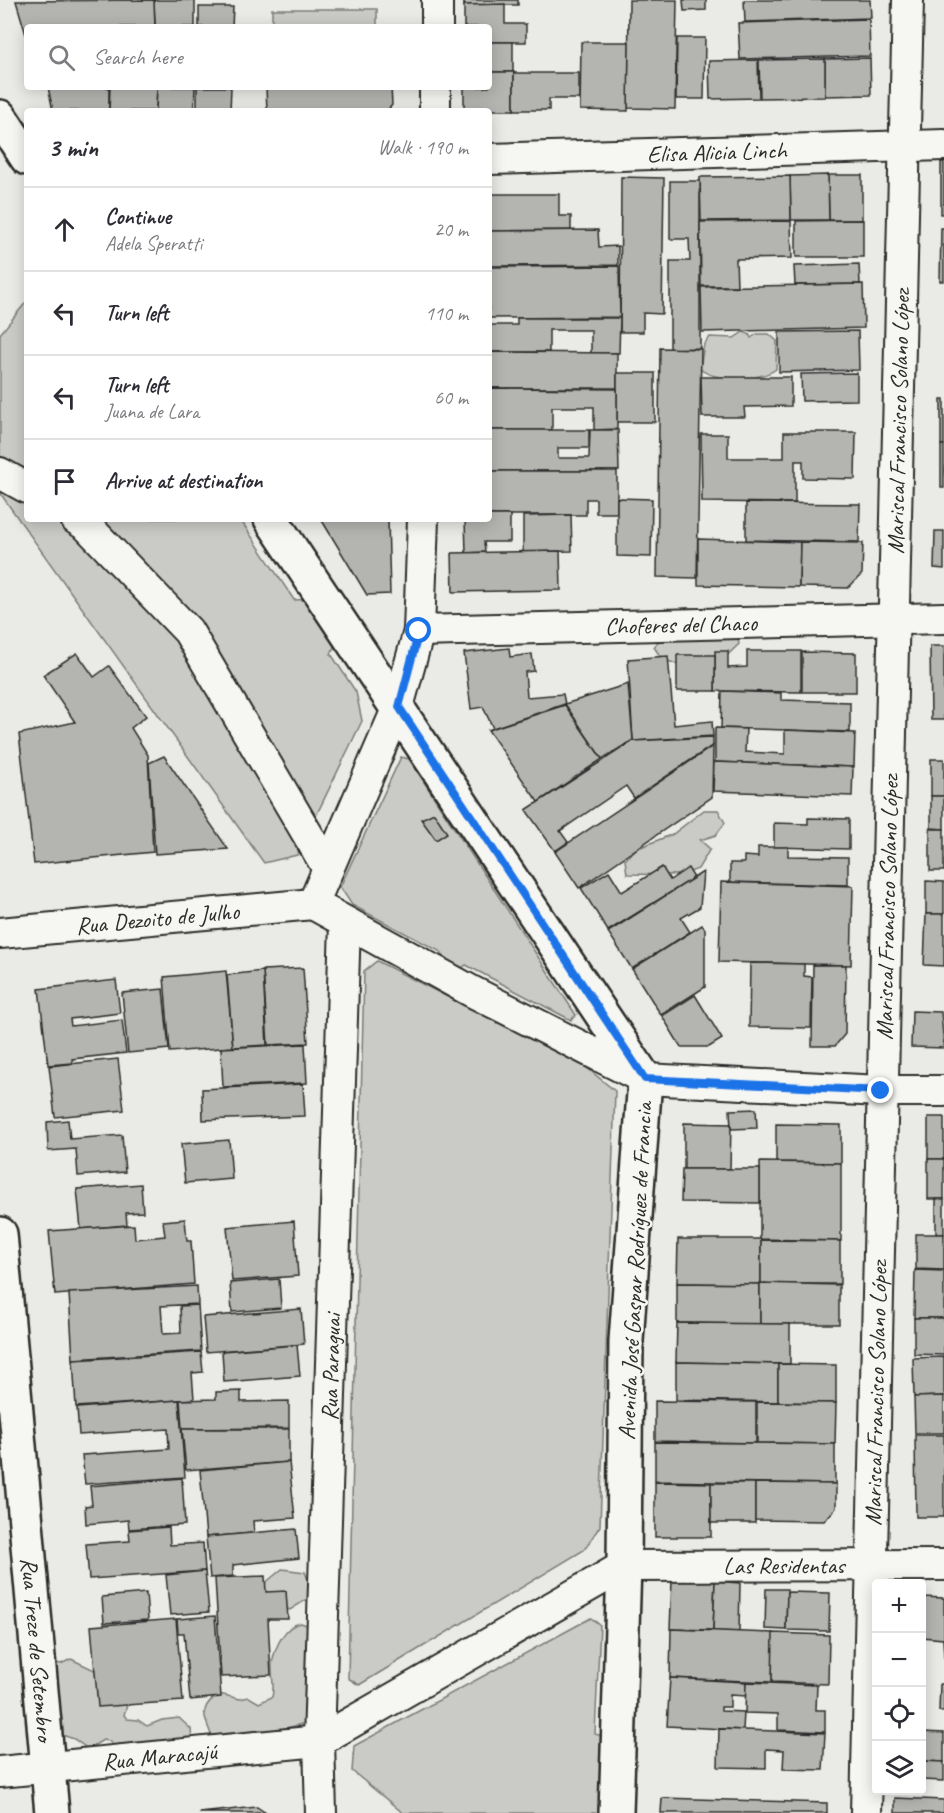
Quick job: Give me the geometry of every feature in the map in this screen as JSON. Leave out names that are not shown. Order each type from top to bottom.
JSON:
[{"type":"main road","points":[[0,117],[24,153]]},
{"type":"main road","name":"Avenida José Gaspar Rodríguez de Francia","points":[[273,522],[399,707],[645,1079],[626,1341],[624,1566],[616,1813]]},
{"type":"main road","name":"Rua Treze de Setembro","points":[[0,1234],[52,1813]]},
{"type":"street","points":[[437,0],[437,24]]},
{"type":"street","name":"Mariscal Francisco Solano López","points":[[866,1813],[908,0]]},
{"type":"street","points":[[435,90],[435,108]]},
{"type":"street","name":"Elisa Alicia Linch","points":[[492,159],[944,145]]},
{"type":"street","points":[[0,473],[24,486]]},
{"type":"street","points":[[81,522],[143,581],[188,631],[328,868]]},
{"type":"street","points":[[423,522],[419,631],[399,707],[313,904],[471,991],[645,1079],[881,1091],[944,1091]]},
{"type":"street","name":"Choferes del Chaco","points":[[419,631],[944,618]]},
{"type":"street","name":"Rua Dezoito de Julho","points":[[0,933],[313,904]]},
{"type":"street","name":"Rua Paraguai","points":[[321,1813],[319,1741],[345,923]]},
{"type":"street","name":"Las Residentas","points":[[624,1566],[944,1565]]},
{"type":"street","points":[[319,1741],[624,1566]]},
{"type":"street","name":"Rua Maracajú","points":[[0,1772],[319,1741]]},
{"type":"shaded area","points":[[272,9],[377,9],[377,24],[272,24]]},
{"type":"shaded area","points":[[24,305],[24,522],[242,522],[294,600],[313,599],[340,633],[331,654],[356,692],[362,721],[297,855],[264,863],[0,493],[0,334]]},
{"type":"shaded area","points":[[743,332],[749,334],[751,338],[757,334],[769,334],[777,341],[776,369],[760,376],[738,378],[716,376],[700,369],[704,344],[710,337],[734,338]]},
{"type":"shaded area","points":[[684,608],[716,609],[736,632],[739,644],[711,671],[697,671],[662,659],[654,647]]},
{"type":"shaded area","points":[[401,757],[409,759],[576,1015],[571,1020],[466,965],[462,968],[446,961],[441,952],[352,905],[340,887]]},
{"type":"shaded area","points":[[704,810],[718,810],[725,823],[716,835],[700,840],[710,849],[698,869],[682,875],[627,874],[625,860],[636,849],[673,834]]},
{"type":"shaded area","points":[[377,961],[587,1068],[615,1091],[600,1526],[584,1550],[359,1685],[348,1678],[364,971]]},
{"type":"shaded area","points":[[282,1569],[305,1572],[314,1595],[290,1610],[272,1601],[265,1590],[264,1584]]},
{"type":"shaded area","points":[[591,1618],[600,1625],[595,1734],[610,1738],[618,1813],[403,1813],[352,1771],[354,1746]]},
{"type":"shaded area","points":[[301,1623],[312,1627],[310,1721],[262,1735],[212,1737],[205,1714],[207,1705],[219,1694],[240,1699],[249,1697],[259,1703],[272,1697],[272,1663],[275,1651],[285,1633]]},
{"type":"shaded area","points":[[71,1659],[101,1673],[127,1705],[124,1715],[127,1719],[138,1720],[147,1726],[162,1720],[179,1718],[191,1729],[192,1741],[117,1750],[109,1741],[103,1740],[88,1749],[74,1739],[56,1733],[50,1662],[61,1664]]},
{"type":"building","points":[[154,0],[195,0],[195,24],[155,24]]},
{"type":"building","points":[[154,0],[155,24],[24,24],[24,28],[16,1]]},
{"type":"building","points":[[464,0],[518,0],[518,5],[464,5]]},
{"type":"building","points":[[629,0],[677,0],[675,109],[628,108]]},
{"type":"building","points":[[683,0],[706,0],[706,10],[684,11]]},
{"type":"building","points":[[744,0],[870,0],[871,18],[745,22]]},
{"type":"building","points":[[505,4],[505,24],[526,24],[526,42],[492,42],[492,24],[464,24],[464,5]]},
{"type":"building","points":[[199,7],[233,7],[232,24],[199,24]]},
{"type":"building","points":[[869,19],[870,56],[740,59],[738,23]]},
{"type":"building","points":[[677,38],[705,38],[704,99],[676,99]]},
{"type":"building","points":[[492,42],[513,42],[513,72],[492,72]]},
{"type":"building","points":[[581,42],[629,42],[628,111],[580,110]]},
{"type":"building","points":[[870,58],[871,95],[825,96],[825,59]]},
{"type":"building","points":[[825,59],[825,97],[760,98],[759,60]]},
{"type":"building","points":[[758,60],[759,98],[710,99],[709,61]]},
{"type":"building","points":[[492,72],[514,72],[514,110],[464,108],[464,90],[492,90]]},
{"type":"building","points":[[514,73],[579,73],[579,99],[549,99],[549,110],[514,110]]},
{"type":"building","points":[[49,90],[109,90],[109,108],[52,108]]},
{"type":"building","points":[[110,90],[157,90],[156,108],[109,108]]},
{"type":"building","points":[[157,90],[195,90],[194,108],[156,108]]},
{"type":"building","points":[[197,90],[231,90],[230,108],[197,108]]},
{"type":"building","points":[[266,90],[391,90],[392,105],[390,108],[267,108]]},
{"type":"building","points":[[941,162],[944,162],[944,214],[941,214]]},
{"type":"building","points":[[828,175],[862,175],[862,220],[829,220]]},
{"type":"building","points":[[828,175],[829,220],[791,220],[790,176]]},
{"type":"building","points":[[790,176],[791,220],[701,221],[700,177]]},
{"type":"building","points":[[621,177],[664,178],[662,314],[643,313],[643,332],[620,332]]},
{"type":"building","points":[[670,181],[700,181],[700,348],[670,349],[670,261],[690,261],[689,239],[670,239]]},
{"type":"building","points":[[492,194],[559,194],[559,216],[571,216],[571,230],[492,231]]},
{"type":"building","points":[[863,220],[863,257],[796,257],[796,221]]},
{"type":"building","points":[[791,221],[792,258],[736,259],[737,286],[701,286],[700,222]]},
{"type":"building","points":[[941,228],[944,228],[944,281],[940,281]]},
{"type":"building","points":[[598,230],[599,247],[618,246],[618,265],[492,266],[492,231]]},
{"type":"building","points":[[859,264],[860,284],[795,285],[794,266]]},
{"type":"building","points":[[619,266],[620,317],[492,318],[492,267]]},
{"type":"building","points":[[863,284],[864,328],[702,332],[701,287]]},
{"type":"building","points":[[517,318],[620,318],[619,353],[591,353],[591,330],[549,330],[549,352],[492,352],[492,325],[517,325]]},
{"type":"building","points":[[858,331],[859,370],[779,372],[779,332]]},
{"type":"building","points":[[660,348],[701,349],[697,578],[657,577]]},
{"type":"building","points":[[492,352],[617,353],[617,388],[492,388]]},
{"type":"building","points":[[617,373],[655,373],[655,422],[617,422]]},
{"type":"building","points":[[857,373],[857,400],[802,401],[801,374]]},
{"type":"building","points":[[701,377],[791,377],[791,406],[744,407],[745,417],[702,417]]},
{"type":"building","points":[[492,388],[617,389],[617,429],[594,430],[594,407],[552,407],[552,430],[492,430]]},
{"type":"building","points":[[941,399],[944,399],[944,445],[941,445]]},
{"type":"building","points":[[492,430],[589,430],[589,448],[558,448],[558,458],[589,458],[590,430],[618,430],[619,471],[492,471]]},
{"type":"building","points":[[784,432],[856,432],[855,479],[803,478],[803,461],[795,461],[795,503],[702,502],[701,434],[728,434],[728,458],[784,458]]},
{"type":"building","points":[[941,445],[944,445],[944,488],[941,488]]},
{"type":"building","points":[[492,471],[617,471],[617,513],[596,513],[596,499],[586,499],[586,515],[492,515]]},
{"type":"building","points":[[617,498],[652,499],[651,557],[617,556]]},
{"type":"building","points":[[746,503],[860,504],[859,542],[746,540]]},
{"type":"building","points":[[492,515],[510,515],[510,542],[484,542],[485,552],[466,553],[465,522],[492,522]]},
{"type":"building","points":[[571,515],[572,551],[523,552],[523,516]]},
{"type":"building","points":[[323,522],[388,522],[390,594],[367,595]]},
{"type":"building","points":[[935,531],[944,531],[944,569],[934,568]]},
{"type":"building","points":[[698,539],[800,542],[799,587],[698,585]]},
{"type":"building","points":[[800,542],[863,543],[862,574],[848,588],[799,587]]},
{"type":"building","points":[[560,551],[561,590],[453,592],[452,553]]},
{"type":"building","points":[[930,646],[944,646],[944,720],[931,720]]},
{"type":"building","points":[[509,648],[510,657],[532,654],[534,671],[525,672],[527,697],[563,694],[565,704],[493,728],[483,707],[471,709],[464,653]]},
{"type":"building","points":[[715,651],[728,651],[728,668],[747,667],[747,651],[801,651],[801,692],[715,691]]},
{"type":"building","points":[[802,652],[856,653],[856,692],[802,692]]},
{"type":"building","points":[[77,653],[94,677],[109,666],[146,716],[131,728],[148,755],[153,852],[34,864],[19,734],[75,722],[43,675]]},
{"type":"building","points":[[677,655],[715,655],[715,691],[677,691]]},
{"type":"building","points":[[668,656],[674,725],[712,721],[713,736],[633,741],[628,659]]},
{"type":"building","points":[[628,684],[633,740],[602,759],[565,704]]},
{"type":"building","points":[[722,691],[781,693],[781,700],[850,702],[850,732],[721,728]]},
{"type":"building","points":[[565,705],[602,759],[538,802],[488,730]]},
{"type":"building","points":[[715,728],[746,729],[745,752],[785,754],[785,730],[855,733],[854,767],[715,762]]},
{"type":"building","points":[[713,737],[713,745],[634,798],[626,786],[560,831],[568,842],[555,851],[526,810],[633,741]]},
{"type":"building","points":[[713,746],[712,797],[579,888],[555,852]]},
{"type":"building","points":[[164,756],[228,849],[155,854],[149,763]]},
{"type":"building","points":[[931,759],[944,759],[944,796],[931,796]]},
{"type":"building","points":[[714,762],[853,767],[852,796],[713,791]]},
{"type":"building","points":[[931,796],[944,796],[944,829],[931,828]]},
{"type":"building","points":[[434,813],[447,833],[436,840],[421,819]]},
{"type":"building","points":[[808,818],[849,819],[849,849],[774,847],[774,823],[808,824]]},
{"type":"building","points":[[930,829],[944,829],[944,871],[930,871]]},
{"type":"building","points":[[758,847],[788,847],[788,856],[848,857],[848,885],[730,882],[730,863],[744,863],[744,856],[758,857]]},
{"type":"building","points":[[662,867],[670,880],[688,868],[694,878],[608,931],[581,888],[609,871],[622,892]]},
{"type":"building","points":[[703,872],[700,907],[681,918],[690,932],[632,969],[608,932]]},
{"type":"building","points":[[926,881],[944,882],[944,914],[926,914]]},
{"type":"building","points":[[721,882],[853,886],[851,965],[719,962]]},
{"type":"building","points":[[926,914],[944,914],[944,966],[924,965]]},
{"type":"building","points":[[702,925],[705,929],[705,987],[661,1015],[632,969]]},
{"type":"building","points":[[750,963],[804,964],[804,976],[812,977],[811,1028],[749,1027]]},
{"type":"building","points":[[813,965],[846,965],[845,1034],[835,1046],[812,1046]]},
{"type":"building","points":[[303,968],[308,1043],[268,1045],[263,970]]},
{"type":"building","points":[[226,971],[233,1047],[170,1052],[164,977]]},
{"type":"building","points":[[263,971],[267,1045],[233,1047],[227,975]]},
{"type":"building","points":[[116,980],[120,1013],[70,1019],[71,1026],[122,1020],[126,1053],[72,1059],[73,1063],[48,1065],[39,989]]},
{"type":"building","points":[[163,989],[169,1049],[128,1053],[122,993]]},
{"type":"building","points":[[695,995],[722,1039],[709,1047],[681,1047],[662,1016]]},
{"type":"building","points":[[912,1011],[941,1012],[944,1048],[911,1047]]},
{"type":"building","points":[[305,1044],[307,1083],[223,1087],[221,1048]]},
{"type":"building","points":[[118,1059],[124,1110],[55,1117],[49,1066]]},
{"type":"building","points":[[303,1084],[305,1116],[203,1120],[202,1089]]},
{"type":"building","points":[[756,1109],[757,1128],[731,1129],[730,1110]]},
{"type":"building","points":[[928,1117],[944,1117],[944,1159],[928,1159]]},
{"type":"building","points":[[68,1120],[70,1139],[122,1135],[125,1172],[78,1176],[76,1149],[48,1151],[47,1122]]},
{"type":"building","points":[[684,1123],[731,1124],[730,1169],[684,1169]]},
{"type":"building","points":[[776,1124],[841,1125],[841,1163],[776,1162]]},
{"type":"building","points":[[229,1140],[232,1179],[185,1183],[181,1144]]},
{"type":"building","points":[[928,1159],[944,1159],[944,1199],[928,1199]]},
{"type":"building","points":[[760,1162],[841,1163],[841,1241],[760,1239]]},
{"type":"building","points":[[682,1169],[760,1169],[760,1203],[681,1202]]},
{"type":"building","points":[[141,1184],[143,1212],[126,1213],[127,1225],[81,1229],[77,1189]]},
{"type":"building","points":[[936,1199],[944,1199],[944,1234],[936,1234]]},
{"type":"building","points":[[185,1219],[187,1241],[191,1241],[194,1284],[55,1295],[49,1231],[134,1225],[135,1239],[165,1236],[163,1221]]},
{"type":"building","points":[[294,1221],[298,1276],[232,1281],[227,1227]]},
{"type":"building","points":[[916,1234],[944,1234],[944,1270],[916,1269]]},
{"type":"building","points":[[678,1239],[761,1239],[761,1284],[677,1283]]},
{"type":"building","points":[[761,1240],[840,1241],[840,1284],[761,1284]]},
{"type":"building","points":[[915,1270],[944,1271],[944,1318],[914,1318]]},
{"type":"building","points":[[279,1279],[281,1308],[232,1312],[230,1283]]},
{"type":"building","points":[[677,1283],[760,1284],[760,1324],[677,1323]]},
{"type":"building","points":[[760,1283],[839,1285],[839,1324],[760,1324]]},
{"type":"building","points":[[197,1286],[198,1304],[161,1306],[163,1334],[181,1333],[180,1306],[198,1305],[201,1351],[73,1359],[69,1293]]},
{"type":"building","points":[[301,1309],[304,1344],[206,1352],[203,1317]]},
{"type":"building","points":[[914,1318],[944,1318],[944,1355],[914,1354]]},
{"type":"building","points":[[677,1323],[790,1324],[790,1364],[676,1362]]},
{"type":"building","points":[[297,1345],[300,1376],[224,1382],[222,1351]]},
{"type":"building","points":[[201,1352],[203,1372],[192,1373],[194,1399],[76,1407],[73,1360]]},
{"type":"building","points":[[944,1357],[944,1396],[914,1397],[913,1358]]},
{"type":"building","points":[[676,1362],[778,1364],[778,1402],[676,1400]]},
{"type":"building","points":[[778,1364],[836,1365],[836,1403],[778,1402]]},
{"type":"building","points":[[241,1391],[241,1402],[289,1401],[289,1428],[182,1429],[180,1400],[216,1399],[216,1392]]},
{"type":"building","points":[[944,1396],[944,1433],[915,1433],[914,1397]]},
{"type":"building","points":[[179,1400],[185,1477],[85,1484],[82,1455],[169,1449],[168,1429],[79,1435],[77,1408]]},
{"type":"building","points":[[655,1401],[756,1402],[756,1443],[655,1441]]},
{"type":"building","points":[[757,1402],[836,1403],[835,1444],[757,1443]]},
{"type":"building","points":[[182,1429],[289,1429],[289,1462],[186,1470]]},
{"type":"building","points":[[915,1435],[944,1435],[944,1517],[916,1517]]},
{"type":"building","points":[[655,1442],[835,1444],[835,1484],[655,1481]]},
{"type":"building","points":[[289,1462],[295,1518],[253,1521],[254,1533],[206,1537],[200,1470]]},
{"type":"building","points":[[182,1478],[185,1525],[129,1529],[128,1520],[86,1524],[85,1506],[92,1505],[90,1486]]},
{"type":"building","points":[[655,1482],[711,1483],[711,1537],[655,1537]]},
{"type":"building","points":[[711,1483],[755,1483],[755,1523],[711,1523]]},
{"type":"building","points":[[755,1483],[836,1484],[836,1508],[824,1521],[755,1520]]},
{"type":"building","points":[[169,1527],[170,1545],[203,1543],[205,1571],[89,1579],[86,1544],[130,1541],[129,1530]]},
{"type":"building","points":[[296,1529],[299,1558],[233,1565],[233,1576],[210,1578],[206,1537]]},
{"type":"building","points":[[205,1571],[209,1612],[170,1615],[166,1575]]},
{"type":"building","points":[[265,1576],[266,1592],[286,1591],[288,1619],[268,1619],[271,1675],[221,1677],[215,1578]]},
{"type":"building","points":[[672,1580],[715,1581],[713,1630],[670,1629]]},
{"type":"building","points":[[715,1581],[740,1583],[739,1632],[713,1631]]},
{"type":"building","points":[[766,1589],[787,1589],[786,1630],[765,1629]]},
{"type":"building","points":[[787,1592],[830,1593],[829,1631],[786,1630]]},
{"type":"building","points":[[146,1593],[148,1620],[104,1623],[102,1597]]},
{"type":"building","points":[[926,1597],[944,1598],[944,1658],[943,1639],[926,1637]]},
{"type":"building","points":[[215,1616],[221,1697],[190,1700],[184,1633],[178,1633],[177,1619]]},
{"type":"building","points":[[176,1619],[183,1701],[98,1707],[91,1626]]},
{"type":"building","points":[[671,1629],[774,1633],[772,1682],[670,1678]]},
{"type":"building","points":[[773,1633],[829,1635],[828,1684],[772,1682]]},
{"type":"building","points":[[670,1678],[746,1682],[746,1696],[730,1695],[730,1707],[721,1707],[721,1711],[744,1712],[743,1730],[667,1726]]},
{"type":"building","points":[[746,1682],[817,1685],[816,1710],[825,1710],[825,1732],[778,1730],[778,1714],[745,1713]]},
{"type":"building","points":[[940,1684],[944,1684],[944,1711],[939,1711]]},
{"type":"building","points":[[719,1729],[825,1733],[823,1770],[783,1769],[784,1750],[766,1749],[766,1768],[718,1767]]},
{"type":"building","points":[[926,1732],[944,1733],[944,1762],[926,1761]]},
{"type":"building","points":[[926,1761],[944,1762],[944,1781],[926,1780]]},
{"type":"building","points":[[662,1798],[827,1803],[827,1813],[661,1813]]},
{"type":"building","points":[[895,1798],[944,1800],[944,1813],[895,1813]]},
{"type":"building","points":[[257,1807],[266,1813],[199,1813]]},
{"type":"route","points":[[419,631],[399,707],[645,1079],[881,1091]]}]
